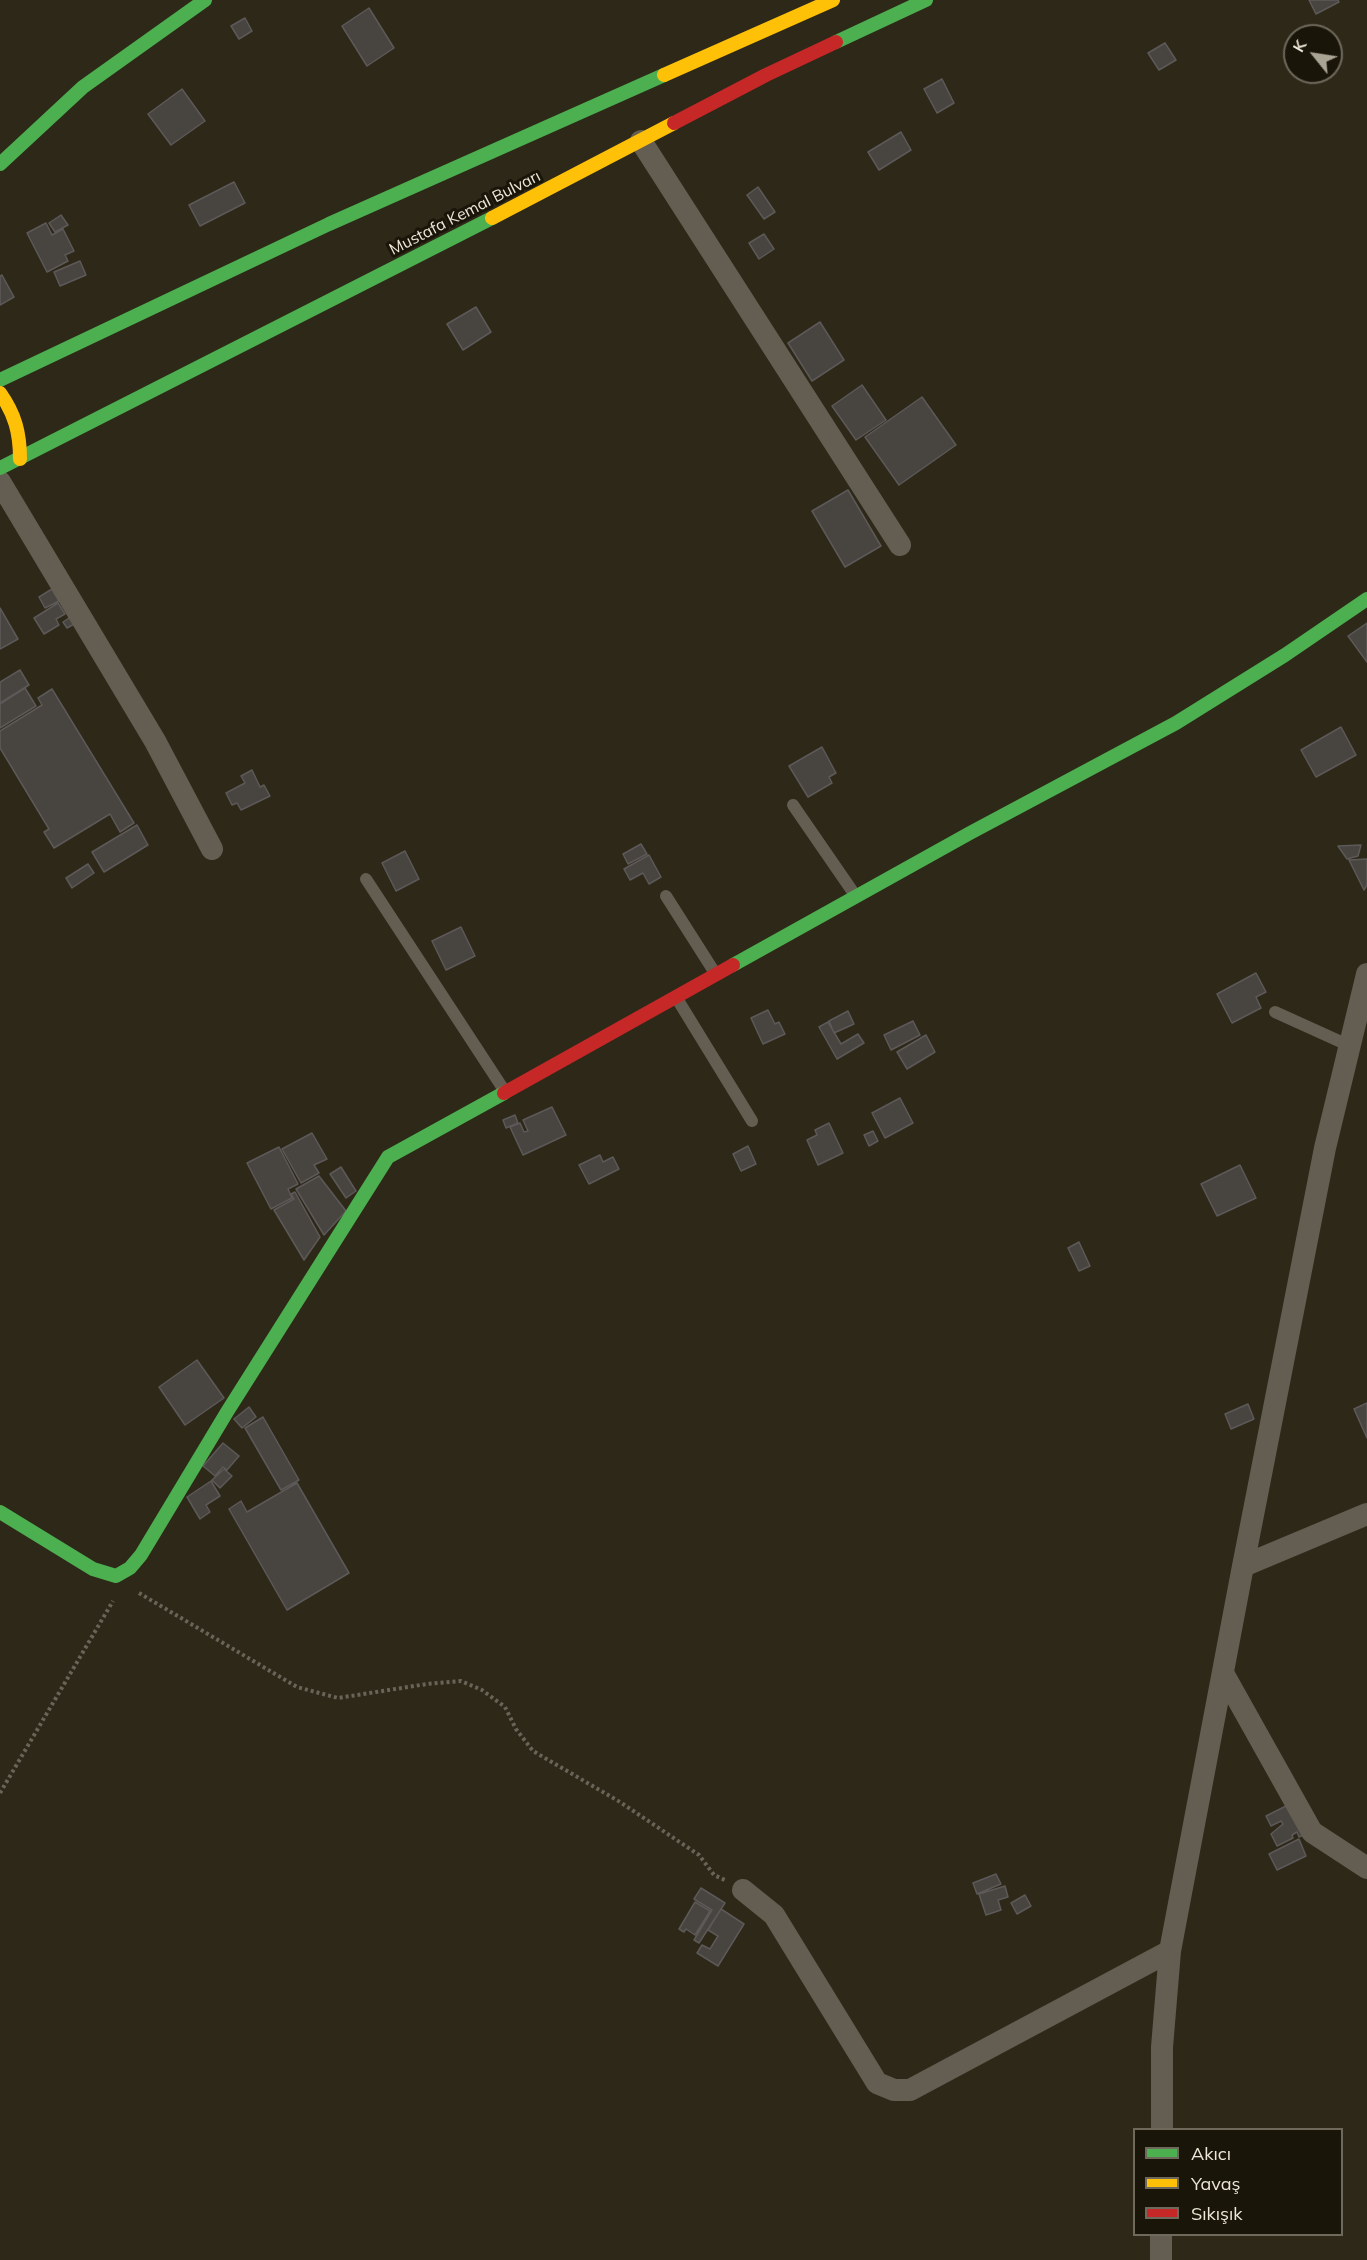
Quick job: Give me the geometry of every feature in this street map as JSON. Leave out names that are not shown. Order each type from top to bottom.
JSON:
[{"type":"main road","points":[[0,164],[83,87],[205,0]]},
{"type":"main road","points":[[0,380],[329,224],[833,0]]},
{"type":"main road","name":"Mustafa Kemal Bulvarı","points":[[0,468],[766,75],[926,0]]},
{"type":"main road","points":[[0,393],[12,409],[20,432],[20,459]]},
{"type":"main road","points":[[0,1512],[93,1569],[116,1576],[130,1568],[141,1555],[227,1412],[388,1157],[855,896],[1176,723],[1285,655],[1367,599]]},
{"type":"street","points":[[640,141],[900,544]]},
{"type":"street","points":[[0,482],[155,741],[212,849]]},
{"type":"street","points":[[1162,2128],[1162,2047],[1170,1951],[1325,1148],[1354,1055],[1367,974]]},
{"type":"street","points":[[1244,1566],[1367,1514]]},
{"type":"street","points":[[1223,1673],[1312,1832],[1367,1868]]},
{"type":"street","points":[[743,1890],[774,1916],[877,2083],[894,2090],[910,2090],[1170,1951]]},
{"type":"street","points":[[1161,2236],[1161,2260]]},
{"type":"lane","points":[[793,805],[855,896]]},
{"type":"lane","points":[[366,879],[505,1091]]},
{"type":"lane","points":[[666,896],[716,974]]},
{"type":"lane","points":[[675,996],[752,1121]]},
{"type":"lane","points":[[1275,1012],[1354,1055]]},
{"type":"path","points":[[130,1568],[134,1590],[297,1687],[338,1698],[461,1681],[482,1689],[506,1707],[516,1729],[533,1751],[620,1802],[699,1855],[714,1875],[743,1890]]},
{"type":"path","points":[[0,1793],[114,1598]]},
{"type":"building","points":[[1309,0],[1338,0],[1339,2],[1316,14]]},
{"type":"building","points":[[369,8],[394,48],[367,66],[342,26]]},
{"type":"building","points":[[245,18],[252,31],[239,39],[231,26]]},
{"type":"building","points":[[1165,43],[1176,60],[1159,70],[1148,53]]},
{"type":"building","points":[[942,79],[954,103],[937,113],[924,89]]},
{"type":"building","points":[[182,89],[205,121],[171,145],[148,114]]},
{"type":"building","points":[[901,132],[911,150],[879,170],[868,152]]},
{"type":"building","points":[[234,182],[245,203],[200,226],[189,205]]},
{"type":"building","points":[[758,187],[775,212],[764,219],[747,195]]},
{"type":"building","points":[[61,215],[68,225],[55,232],[49,223]]},
{"type":"building","points":[[46,223],[52,235],[63,229],[74,251],[65,255],[68,261],[47,272],[27,233]]},
{"type":"building","points":[[764,234],[774,249],[759,259],[749,243]]},
{"type":"building","points":[[80,261],[86,275],[60,286],[54,272]]},
{"type":"building","points":[[2,275],[14,297],[0,305],[0,276]]},
{"type":"building","points":[[476,307],[491,332],[463,350],[447,324]]},
{"type":"building","points":[[820,322],[844,360],[812,381],[788,343]]},
{"type":"building","points":[[862,385],[886,420],[856,440],[832,406]]},
{"type":"building","points":[[922,397],[956,445],[899,485],[865,437]]},
{"type":"building","points":[[848,490],[881,546],[845,567],[812,511]]},
{"type":"building","points":[[52,589],[59,601],[45,608],[39,597]]},
{"type":"building","points":[[58,603],[65,614],[56,619],[59,625],[44,634],[34,618]]},
{"type":"building","points":[[0,608],[18,639],[0,649]]},
{"type":"building","points":[[72,616],[76,623],[67,628],[63,622]]},
{"type":"building","points":[[1367,623],[1367,662],[1348,636]]},
{"type":"building","points":[[20,670],[29,685],[0,703],[0,682]]},
{"type":"building","points":[[25,688],[36,706],[0,728],[0,704]]},
{"type":"building","points":[[52,689],[134,823],[120,832],[110,814],[54,848],[44,832],[49,829],[0,748],[0,731],[42,705],[38,698]]},
{"type":"building","points":[[1341,727],[1356,755],[1316,777],[1301,750]]},
{"type":"building","points":[[822,747],[836,773],[829,777],[832,783],[808,797],[789,766]]},
{"type":"building","points":[[252,770],[260,787],[264,785],[270,796],[241,810],[237,803],[232,805],[226,793],[245,783],[241,776]]},
{"type":"building","points":[[137,825],[148,845],[104,872],[92,852]]},
{"type":"building","points":[[641,844],[647,854],[628,864],[623,854]]},
{"type":"building","points":[[1361,845],[1358,856],[1347,859],[1338,846]]},
{"type":"building","points":[[405,851],[419,879],[396,891],[382,863]]},
{"type":"building","points":[[649,855],[661,877],[649,884],[643,873],[630,880],[624,869]]},
{"type":"building","points":[[1367,859],[1367,885],[1364,890],[1349,860]]},
{"type":"building","points":[[88,864],[94,873],[72,888],[66,878]]},
{"type":"building","points":[[461,927],[475,956],[446,970],[432,941]]},
{"type":"building","points":[[1256,973],[1266,992],[1256,997],[1261,1008],[1232,1023],[1217,994]]},
{"type":"building","points":[[768,1010],[775,1024],[779,1022],[785,1034],[763,1044],[751,1018]]},
{"type":"building","points":[[848,1011],[854,1024],[834,1033],[829,1021]]},
{"type":"building","points":[[913,1021],[920,1035],[891,1050],[884,1035]]},
{"type":"building","points":[[828,1022],[841,1044],[858,1034],[864,1043],[837,1059],[819,1027]]},
{"type":"building","points":[[926,1035],[935,1052],[907,1069],[897,1052]]},
{"type":"building","points":[[900,1098],[913,1123],[885,1138],[872,1113]]},
{"type":"building","points":[[552,1107],[566,1135],[523,1155],[510,1127],[520,1123],[524,1132],[528,1131],[523,1120]]},
{"type":"building","points":[[515,1115],[518,1123],[506,1128],[503,1120]]},
{"type":"building","points":[[829,1123],[843,1153],[818,1165],[807,1140],[817,1135],[815,1130]]},
{"type":"building","points":[[873,1131],[878,1141],[869,1146],[864,1135]]},
{"type":"building","points":[[312,1133],[327,1159],[314,1165],[319,1173],[301,1183],[282,1149]]},
{"type":"building","points":[[748,1146],[756,1164],[741,1171],[733,1154]]},
{"type":"building","points":[[279,1147],[298,1184],[288,1189],[292,1198],[271,1209],[247,1163]]},
{"type":"building","points":[[600,1155],[603,1162],[613,1157],[619,1169],[589,1184],[579,1165]]},
{"type":"building","points":[[1240,1165],[1256,1198],[1217,1216],[1201,1184]]},
{"type":"building","points":[[341,1167],[356,1191],[346,1198],[330,1174]]},
{"type":"building","points":[[319,1176],[346,1211],[324,1235],[296,1189]]},
{"type":"building","points":[[295,1192],[320,1237],[304,1260],[274,1210],[294,1199],[291,1194]]},
{"type":"building","points":[[1079,1242],[1090,1266],[1079,1271],[1068,1248]]},
{"type":"building","points":[[197,1360],[224,1398],[185,1425],[159,1387]]},
{"type":"building","points":[[1367,1403],[1367,1438],[1354,1409]]},
{"type":"building","points":[[1248,1404],[1254,1419],[1231,1429],[1225,1414]]},
{"type":"building","points":[[249,1407],[256,1417],[242,1428],[234,1419]]},
{"type":"building","points":[[263,1417],[299,1480],[281,1490],[245,1428]]},
{"type":"building","points":[[223,1443],[239,1456],[227,1470],[223,1467],[215,1476],[203,1466]]},
{"type":"building","points":[[224,1469],[232,1476],[220,1488],[212,1480]]},
{"type":"building","points":[[211,1481],[220,1496],[206,1505],[210,1512],[200,1519],[187,1497]]},
{"type":"building","points":[[297,1483],[349,1573],[287,1610],[229,1509],[241,1501],[247,1512]]},
{"type":"building","points":[[1288,1805],[1303,1835],[1299,1837],[1297,1832],[1292,1835],[1293,1838],[1277,1846],[1271,1834],[1283,1824],[1281,1821],[1271,1826],[1266,1816]]},
{"type":"building","points":[[1299,1839],[1306,1856],[1277,1870],[1269,1854]]},
{"type":"building","points":[[996,1874],[1001,1884],[977,1894],[973,1883]]},
{"type":"building","points":[[1005,1886],[1008,1897],[998,1900],[1001,1910],[986,1915],[979,1894]]},
{"type":"building","points":[[701,1888],[725,1903],[699,1943],[694,1940],[712,1910],[694,1899]]},
{"type":"building","points":[[1025,1895],[1031,1906],[1017,1914],[1011,1903]]},
{"type":"building","points":[[695,1902],[710,1911],[695,1935],[686,1929],[684,1932],[679,1929]]},
{"type":"building","points":[[721,1909],[744,1924],[718,1966],[697,1953],[702,1945],[710,1949],[718,1936],[708,1930]]},
{"type":"traffic: fast","points":[[0,164],[83,87],[205,0]]},
{"type":"traffic: fast","points":[[836,42],[926,0]]},
{"type":"traffic: fast","points":[[0,380],[329,224],[664,75]]},
{"type":"traffic: fast","points":[[0,468],[492,218]]},
{"type":"traffic: fast","points":[[733,965],[970,833],[1176,723],[1285,655],[1367,599]]},
{"type":"traffic: fast","points":[[0,1512],[93,1569],[116,1576],[130,1568],[141,1555],[227,1412],[388,1157],[504,1093]]},
{"type":"traffic: slow","points":[[664,75],[833,0]]},
{"type":"traffic: slow","points":[[492,218],[674,123]]},
{"type":"traffic: slow","points":[[0,393],[16,424],[20,459]]},
{"type":"traffic: jam","points":[[674,123],[836,42]]},
{"type":"traffic: jam","points":[[504,1093],[733,965]]}]
